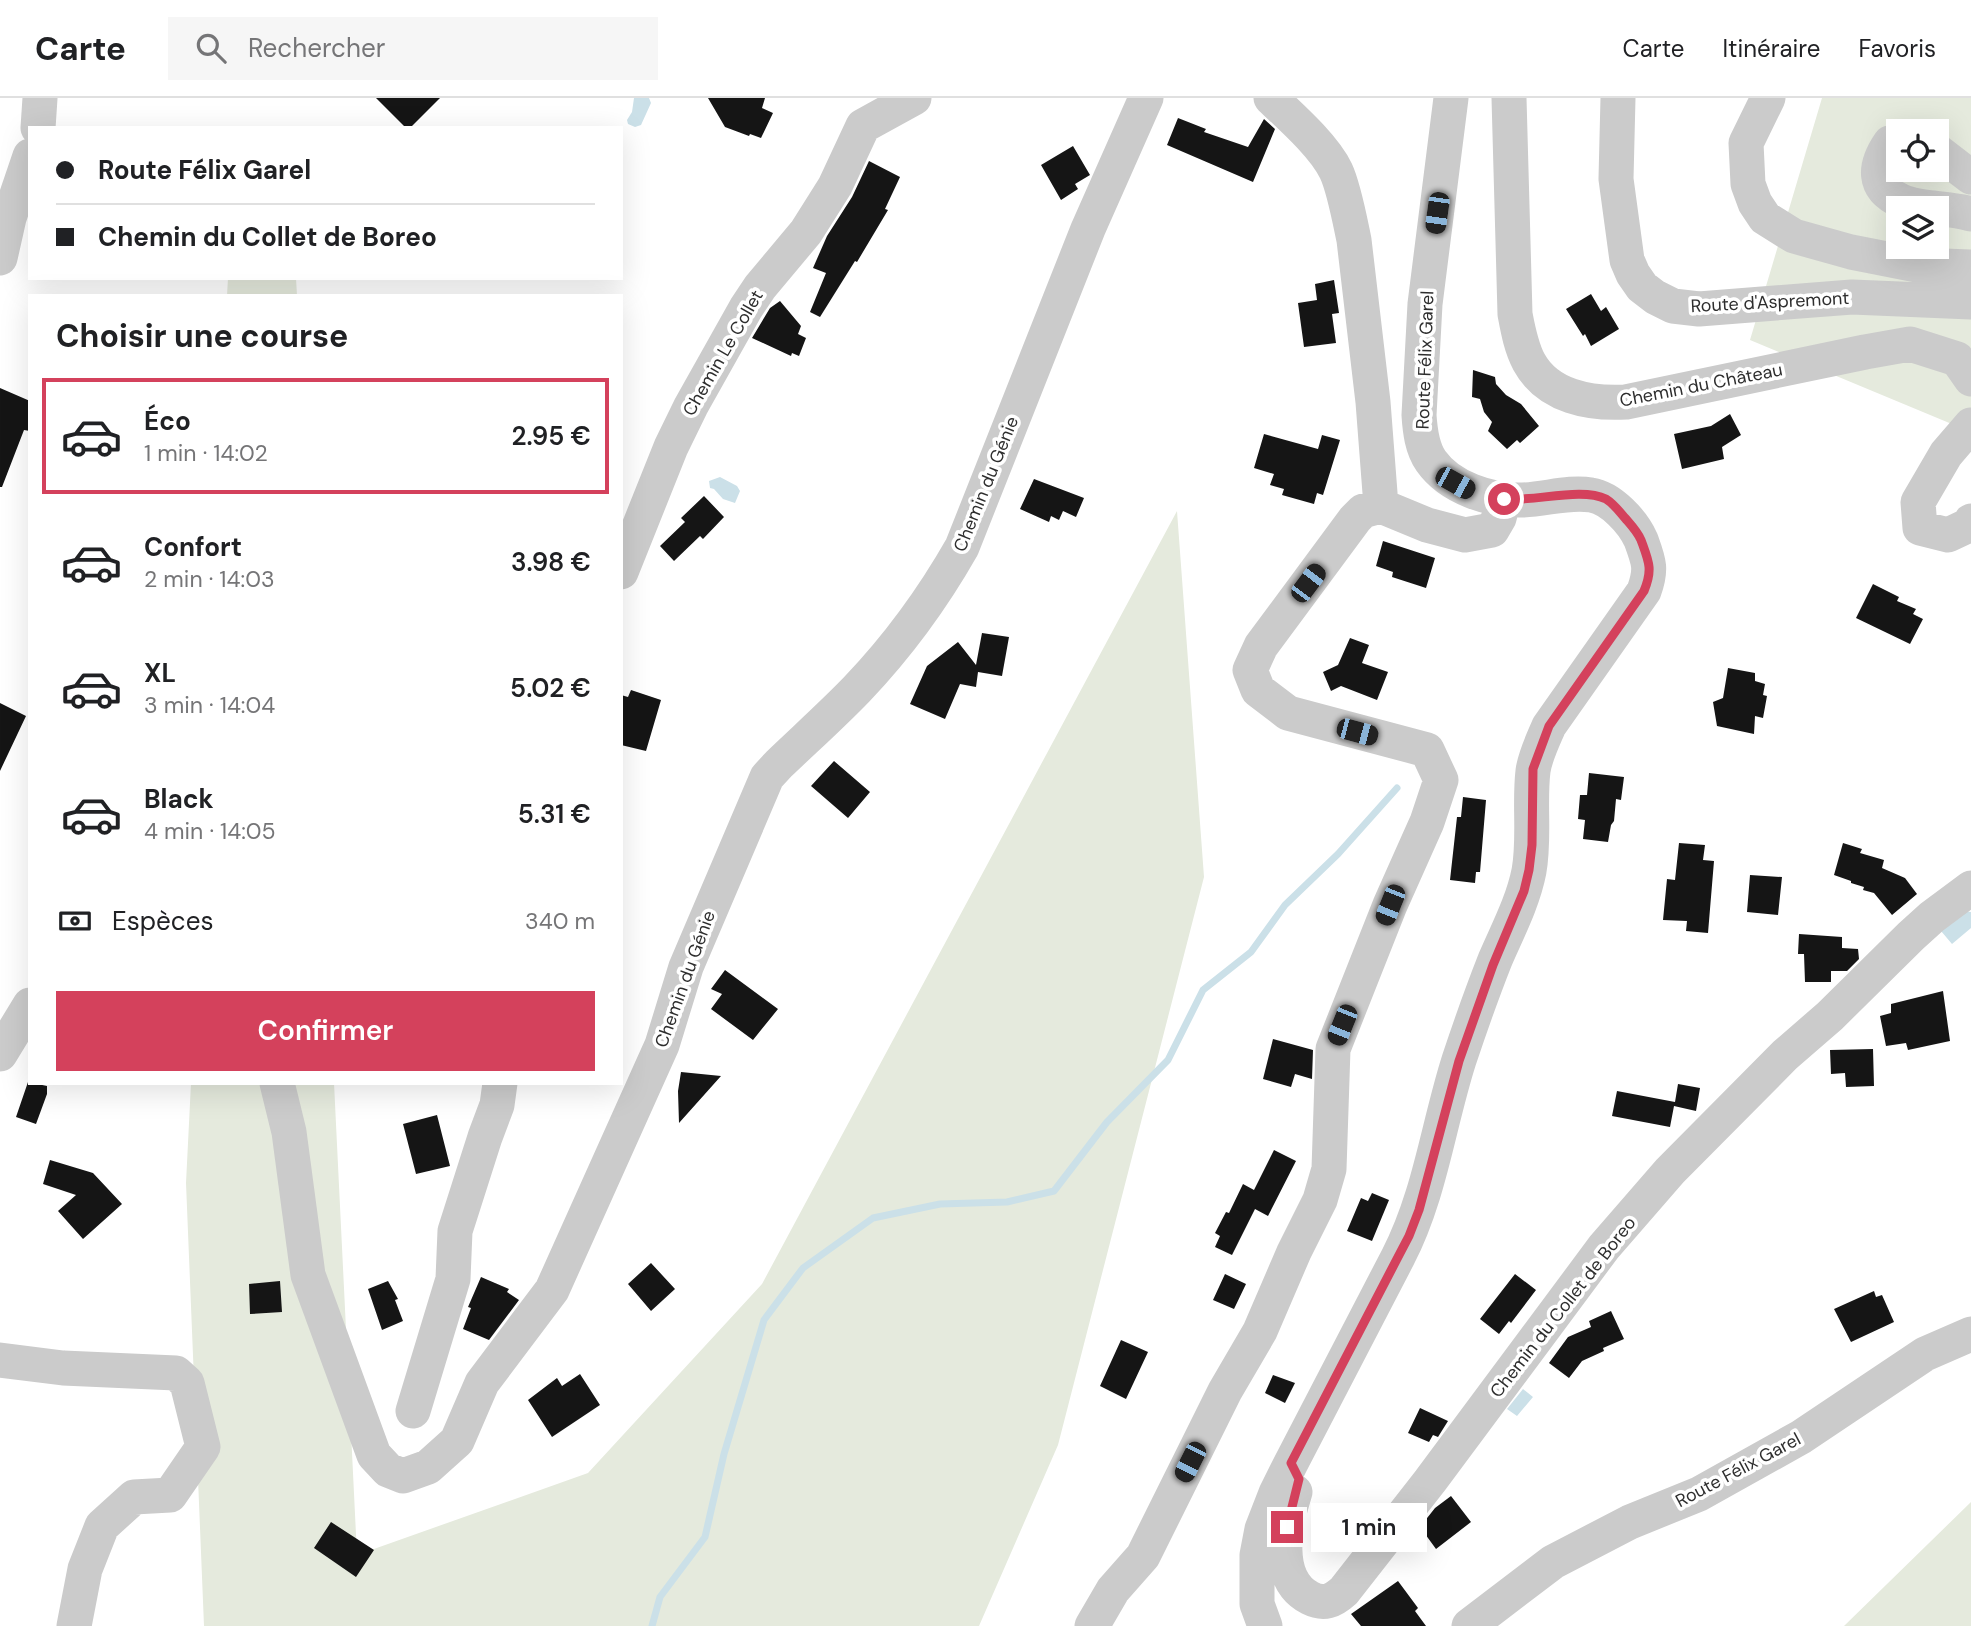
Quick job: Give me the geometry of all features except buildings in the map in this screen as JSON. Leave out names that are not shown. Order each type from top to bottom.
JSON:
[{"type":"street","points":[[38,126],[40,98]]},
{"type":"street","name":"Chemin Le Collet","points":[[623,567],[676,437],[746,308],[806,232],[835,186],[863,126],[914,98]]},
{"type":"street","name":"Chemin du Génie","points":[[277,1085],[289,1132],[308,1275],[374,1455],[388,1470],[403,1476],[428,1467],[457,1441],[482,1383],[552,1290],[662,1045],[686,967],[767,777],[857,689],[905,633],[942,582],[962,547],[1088,229],[1146,98]]},
{"type":"street","points":[[1270,98],[1318,145],[1336,171],[1349,215],[1373,402],[1381,506]]},
{"type":"street","name":"Route Félix Garel","points":[[1265,1626],[1257,1604],[1257,1555],[1262,1529],[1276,1493],[1409,1236],[1419,1210],[1459,1061],[1493,965],[1524,891],[1532,845],[1533,769],[1549,726],[1644,591],[1650,576],[1648,559],[1638,533],[1614,504],[1604,498],[1577,494],[1521,500],[1471,491],[1441,472],[1430,461],[1424,447],[1419,415],[1425,304],[1451,98]]},
{"type":"street","name":"Chemin du Château","points":[[1509,98],[1514,314],[1529,362],[1539,376],[1558,390],[1580,400],[1602,404],[1626,402],[1910,344],[1956,359],[1971,379]]},
{"type":"street","name":"Route d'Aspremont","points":[[1618,98],[1616,179],[1627,260],[1642,287],[1655,297],[1673,306],[1699,309],[1852,298],[1971,302]]},
{"type":"street","points":[[1768,98],[1746,143],[1748,184],[1755,203],[1765,218],[1794,236],[1851,252],[1917,265],[1971,267]]},
{"type":"street","points":[[1886,149],[1878,168],[1879,181],[1886,192],[1902,202],[1956,209],[1971,214]]},
{"type":"street","points":[[1949,160],[1971,177]]},
{"type":"street","points":[[0,258],[9,218],[28,162]]},
{"type":"street","points":[[1971,425],[1946,454],[1918,502],[1920,528],[1948,535],[1969,525],[1971,521]]},
{"type":"street","points":[[1091,1626],[1113,1590],[1143,1556],[1225,1391],[1260,1331],[1320,1200],[1329,1169],[1333,1049],[1390,905],[1427,822],[1441,780],[1427,750],[1288,713],[1258,690],[1250,670],[1261,646],[1363,511],[1381,506],[1427,525],[1465,535],[1492,530],[1504,499]]},
{"type":"street","name":"Chemin du Collet de Boreo","points":[[1291,1463],[1299,1479],[1287,1527],[1287,1569],[1295,1584],[1307,1597],[1322,1602],[1334,1600],[1344,1591],[1430,1481],[1604,1247],[1670,1171],[1785,1055],[1830,1016],[1911,936],[1971,888]]},
{"type":"street","points":[[0,1054],[28,1008]]},
{"type":"street","points":[[413,1411],[453,1279],[455,1231],[497,1105],[500,1085]]},
{"type":"street","name":"Route Félix Garel","points":[[1469,1626],[1553,1562],[1630,1522],[1699,1494],[1801,1437],[1925,1354],[1971,1334]]},
{"type":"street","points":[[0,1360],[64,1368],[176,1373],[187,1383],[203,1447],[170,1495],[134,1497],[102,1526],[85,1569],[74,1626]]},
{"type":"shaded area","points":[[1822,98],[1971,98],[1971,432],[1750,340]]},
{"type":"shaded area","points":[[228,280],[296,280],[297,294],[227,294]]},
{"type":"shaded area","points":[[1177,511],[1204,877],[1058,1445],[979,1626],[204,1626],[186,1183],[191,1085],[334,1085],[357,1555],[588,1473],[762,1284]]},
{"type":"shaded area","points":[[1971,1502],[1971,1626],[1844,1626]]},
{"type":"water","points":[[634,98],[649,98],[651,103],[641,125],[635,127],[628,124],[627,120],[632,112]]},
{"type":"water","points":[[720,477],[737,486],[740,491],[735,503],[723,499],[710,488],[709,481]]},
{"type":"water","points":[[1965,911],[1971,912],[1971,928],[1952,944],[1941,931]]},
{"type":"water","points":[[1523,1389],[1533,1397],[1517,1416],[1507,1409]]},
{"type":"waterway","points":[[652,1626],[660,1597],[705,1537],[724,1454],[764,1320],[803,1268],[873,1218],[940,1204],[1007,1202],[1054,1191],[1107,1122],[1168,1060],[1203,990],[1251,952],[1285,905],[1338,854],[1397,788]]},
{"type":"route","points":[[1287,1527],[1299,1479],[1291,1463],[1409,1236],[1419,1210],[1459,1061],[1493,965],[1524,891],[1532,845],[1533,769],[1539,750],[1549,726],[1644,591],[1650,576],[1648,559],[1638,533],[1614,504],[1604,498],[1577,494],[1521,500],[1504,499]]}]
